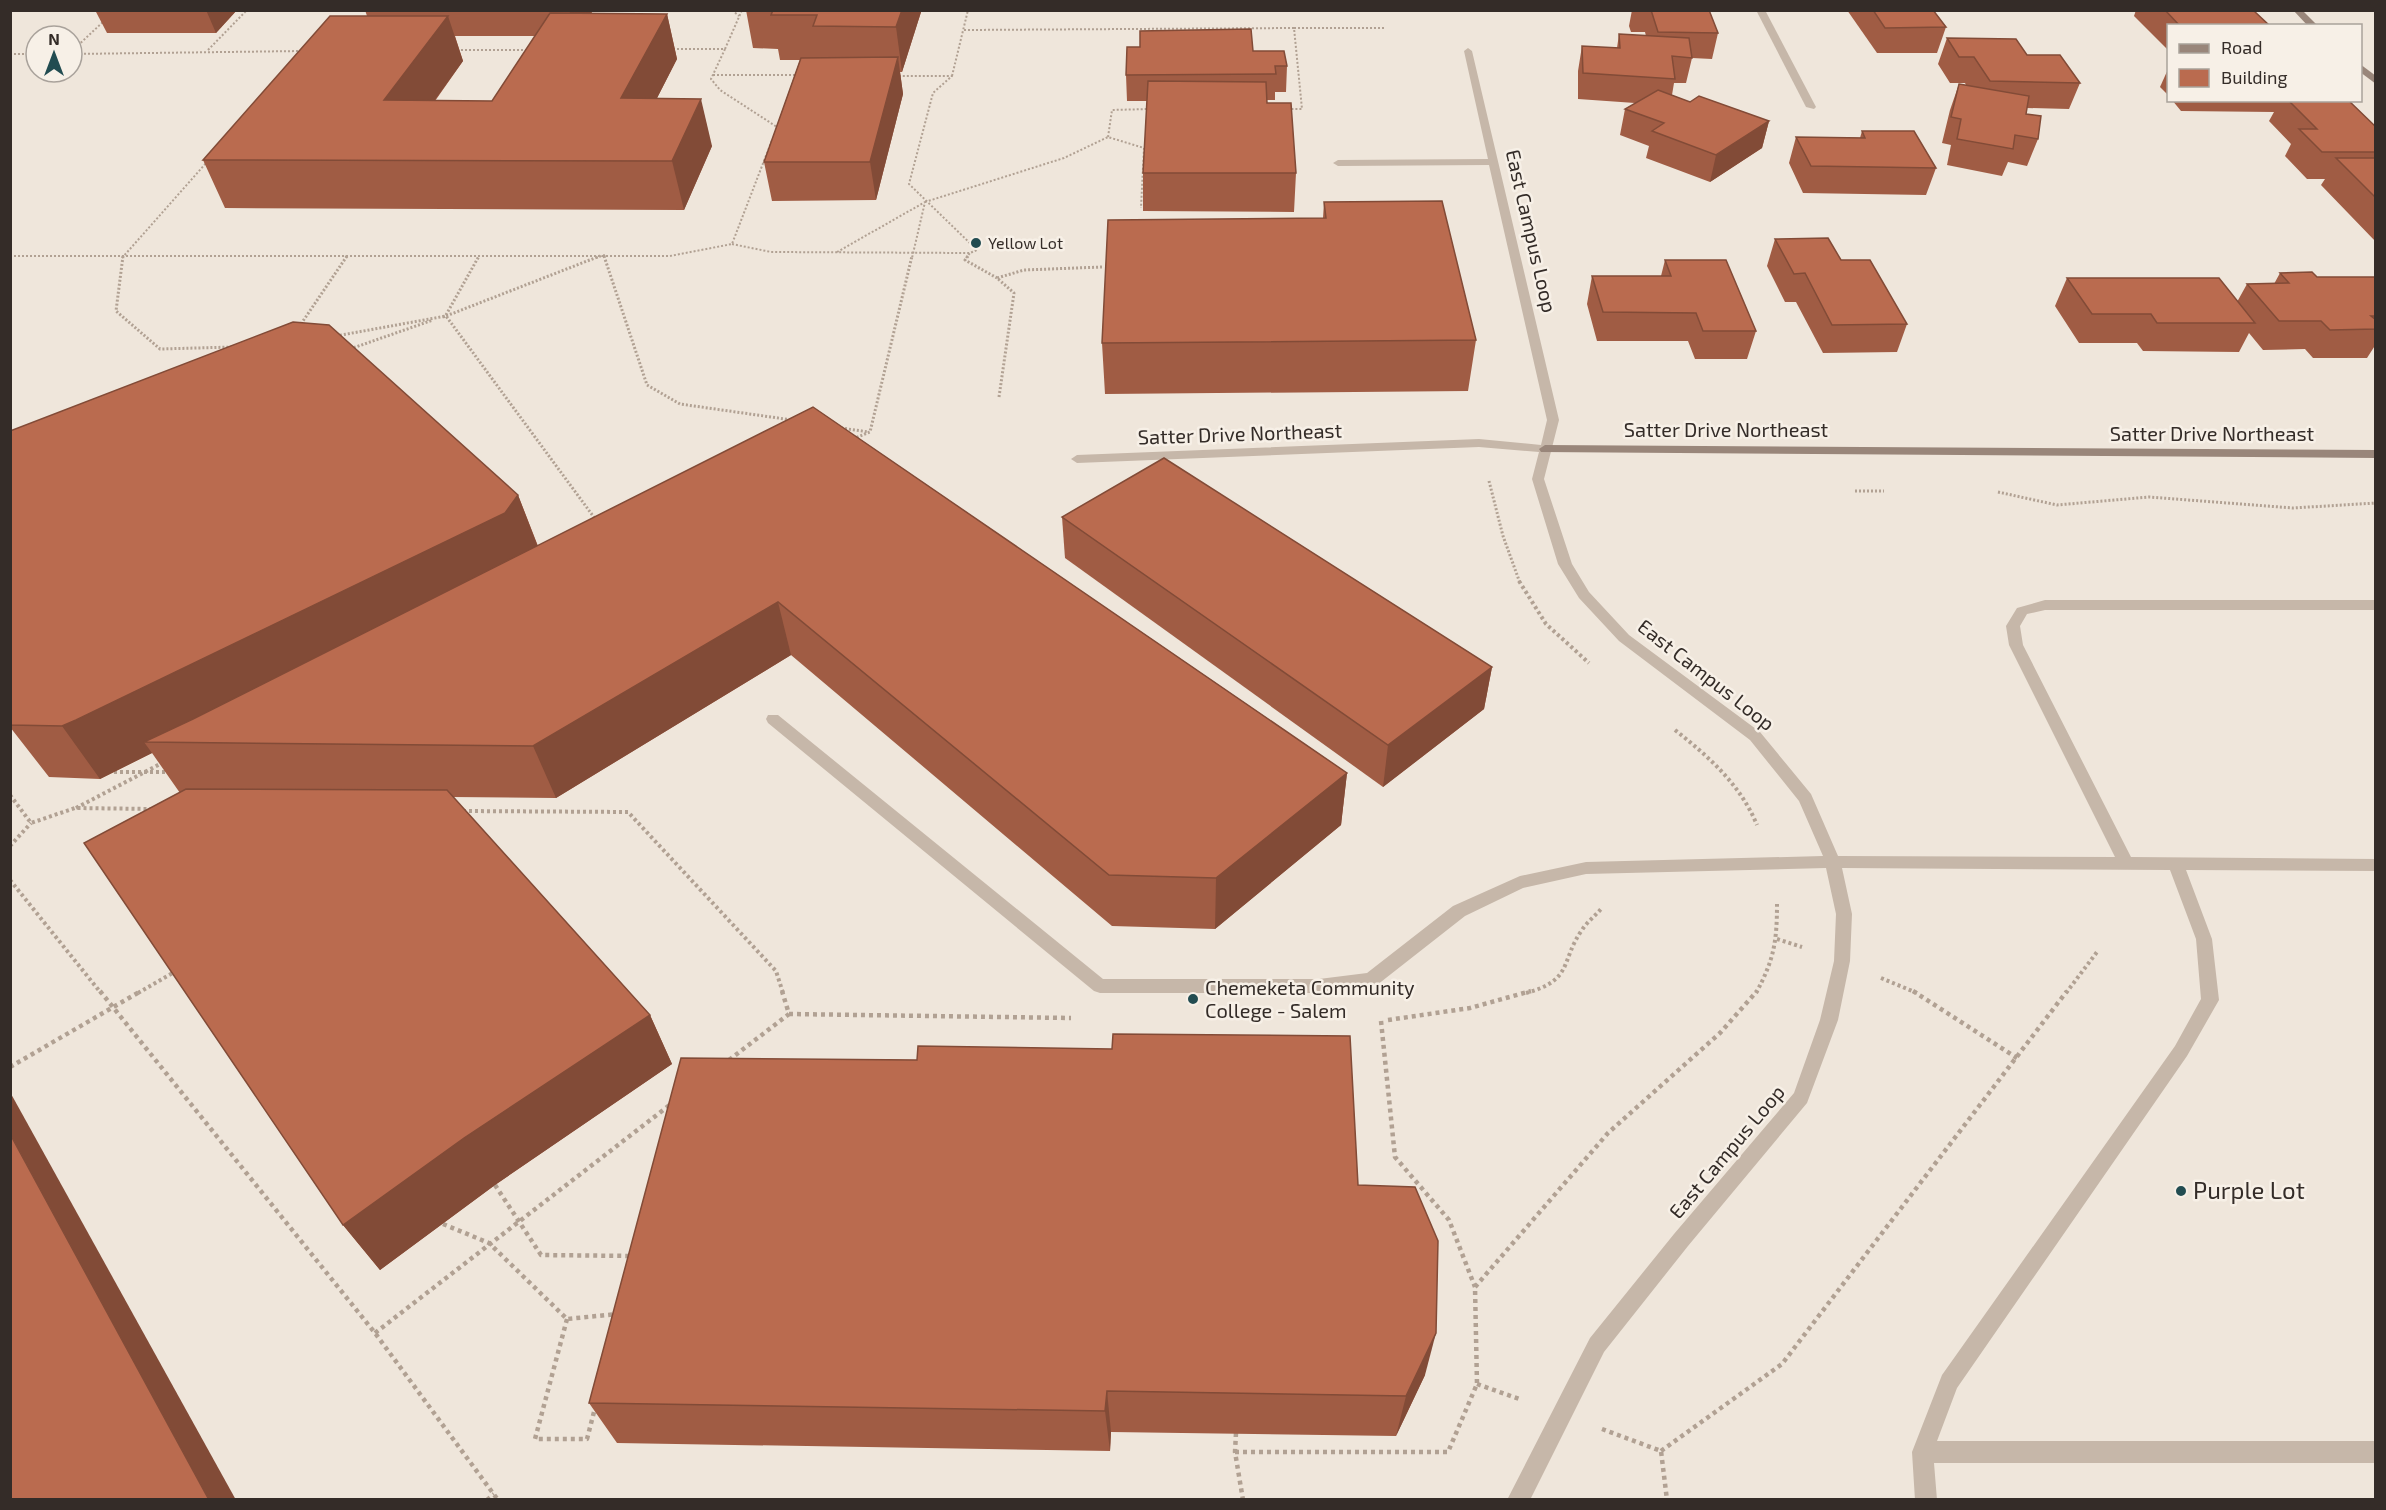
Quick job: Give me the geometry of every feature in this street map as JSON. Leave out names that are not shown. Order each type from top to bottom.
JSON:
[{"type":"street","points":[[1760,10],[1811,107]]},
{"type":"street","points":[[2297,10],[2312,24]]},
{"type":"street","name":"East Campus Loop","points":[[1468,51],[1553,420],[1538,479],[1565,564],[1584,595],[1624,638],[1755,736],[1806,798],[1833,862],[1844,914],[1842,961],[1829,1020],[1801,1097],[1681,1240],[1597,1345],[1518,1500]]},
{"type":"street","points":[[2362,69],[2376,81]]},
{"type":"street","points":[[1338,164],[1494,162]]},
{"type":"street","name":"Satter Drive Northeast","points":[[1077,459],[1479,443],[1545,449],[2376,454]]},
{"type":"street","points":[[2126,863],[2016,645],[2013,626],[2022,610],[2045,605],[2376,605]]},
{"type":"street","points":[[773,719],[1100,986],[1319,986],[1371,980],[1459,911],[1520,882],[1586,868],[1833,862],[2376,865]]},
{"type":"street","points":[[1926,1500],[1923,1452],[1949,1382],[2181,1051],[2210,1000],[2204,939],[2176,864]]},
{"type":"street","points":[[1923,1452],[2376,1452]]},
{"type":"path","points":[[207,51],[247,10]]},
{"type":"path","points":[[732,10],[739,16]]},
{"type":"path","points":[[732,244],[777,125],[720,90],[711,79],[742,10]]},
{"type":"path","points":[[10,256],[670,256],[732,244],[771,252],[970,253],[977,250],[924,202],[909,184],[933,93],[952,76],[968,10]]},
{"type":"path","points":[[84,41],[109,17]]},
{"type":"path","points":[[1290,109],[1302,109],[1294,28]]},
{"type":"path","points":[[964,30],[1385,28]]},
{"type":"path","points":[[668,49],[725,49]]},
{"type":"path","points":[[456,50],[540,50]]},
{"type":"path","points":[[84,52],[305,51],[297,60]]},
{"type":"path","points":[[713,75],[797,75]]},
{"type":"path","points":[[892,75],[952,76]]},
{"type":"path","points":[[1108,137],[1112,110],[1159,110]]},
{"type":"path","points":[[837,252],[924,202],[1064,158],[1108,137],[1144,148],[1141,207]]},
{"type":"path","points":[[210,158],[122,257],[116,311],[160,349],[241,346]]},
{"type":"path","points":[[870,432],[924,202]]},
{"type":"path","points":[[970,253],[965,260],[997,278],[1014,292],[999,397]]},
{"type":"path","points":[[349,350],[446,316],[604,255]]},
{"type":"path","points":[[604,255],[647,385],[680,404],[803,422]]},
{"type":"path","points":[[300,325],[348,256]]},
{"type":"path","points":[[446,316],[479,256]]},
{"type":"path","points":[[997,278],[1024,270],[1102,267]]},
{"type":"path","points":[[332,336],[446,316]]},
{"type":"path","points":[[446,316],[600,525]]},
{"type":"path","points":[[836,427],[870,432]]},
{"type":"path","points":[[848,440],[870,432]]},
{"type":"path","points":[[10,846],[31,823],[75,808],[171,759]]},
{"type":"path","points":[[114,772],[182,772]]},
{"type":"path","points":[[10,795],[31,823]]},
{"type":"path","points":[[75,808],[157,809]]},
{"type":"path","points":[[452,811],[628,812],[776,971],[789,1014]]},
{"type":"path","points":[[10,880],[375,1333],[496,1497],[487,1500]]},
{"type":"path","points":[[1475,1287],[1608,1133],[1720,1033],[1754,996],[1767,973],[1777,939],[1777,901],[1765,901]]},
{"type":"path","points":[[1369,1021],[1381,1022],[1470,1008],[1540,989],[1563,973],[1581,931],[1605,905]]},
{"type":"path","points":[[1777,939],[1842,961],[1917,993],[2018,1058]]},
{"type":"path","points":[[1661,1451],[1782,1364],[2097,952]]},
{"type":"path","points":[[10,1067],[176,971]]},
{"type":"path","points":[[723,1064],[789,1014],[1073,1018]]},
{"type":"path","points":[[1235,1452],[1448,1452],[1477,1384],[1475,1287],[1449,1220],[1395,1157],[1381,1022]]},
{"type":"path","points":[[375,1333],[677,1100]]},
{"type":"path","points":[[495,1185],[541,1255],[644,1256]]},
{"type":"path","points":[[443,1224],[489,1243],[567,1319],[627,1313]]},
{"type":"path","points":[[630,1268],[633,1256]]},
{"type":"path","points":[[616,1325],[622,1302]]},
{"type":"path","points":[[567,1319],[535,1439],[587,1439],[596,1405]]},
{"type":"path","points":[[1236,1433],[1235,1452],[1243,1500]]},
{"type":"building","points":[[773,10],[902,10],[896,27],[813,26],[817,15],[771,15]]},
{"type":"building","points":[[1651,10],[1709,10],[1718,33],[1658,32]]},
{"type":"building","points":[[1873,10],[1933,10],[1946,27],[1885,28]]},
{"type":"building","points":[[2165,10],[2254,11],[2268,24],[2178,24]]},
{"type":"building","points":[[550,13],[667,14],[621,98],[701,99],[672,161],[203,160],[330,16],[448,16],[384,100],[492,101]]},
{"type":"building","points":[[1251,29],[1253,51],[1284,51],[1287,66],[1275,66],[1276,74],[1126,75],[1127,47],[1140,47],[1140,31]]},
{"type":"building","points":[[1619,34],[1689,38],[1692,58],[1672,56],[1675,79],[1583,73],[1582,46],[1620,48]]},
{"type":"building","points":[[1947,38],[2016,39],[2027,55],[2060,55],[2080,83],[1990,81],[1974,57],[1959,57]]},
{"type":"building","points":[[898,57],[870,162],[764,162],[801,58]]},
{"type":"building","points":[[1148,81],[1266,82],[1267,103],[1291,103],[1296,173],[1143,173]]},
{"type":"building","points":[[1959,84],[2029,96],[2026,114],[2041,116],[2038,139],[2015,135],[2013,149],[1957,139],[1961,119],[1951,117]]},
{"type":"building","points":[[1658,90],[1690,102],[1699,96],[1769,121],[1716,155],[1652,131],[1664,123],[1625,109]]},
{"type":"building","points":[[2290,102],[2350,102],[2376,127],[2376,152],[2322,152],[2299,129],[2317,129]]},
{"type":"building","points":[[1862,131],[1914,131],[1936,168],[1811,166],[1796,137],[1865,138]]},
{"type":"building","points":[[2336,158],[2376,158],[2376,198]]},
{"type":"building","points":[[1442,201],[1476,340],[1102,343],[1108,220],[1326,218],[1324,202]]},
{"type":"building","points":[[1828,238],[1841,260],[1870,260],[1907,324],[1832,325],[1805,273],[1794,274],[1775,239]]},
{"type":"building","points":[[1665,260],[1726,260],[1756,331],[1703,331],[1696,313],[1603,312],[1592,276],[1671,276]]},
{"type":"building","points":[[2312,272],[2317,277],[2376,277],[2376,316],[2371,316],[2376,320],[2376,329],[2330,330],[2321,321],[2279,321],[2247,284],[2289,283],[2280,273]]},
{"type":"building","points":[[2067,278],[2219,278],[2255,323],[2157,323],[2151,314],[2092,314]]},
{"type":"building","points":[[293,322],[329,325],[518,495],[505,513],[76,720],[62,726],[10,725],[10,431]]},
{"type":"building","points":[[813,407],[1347,773],[1216,878],[1109,875],[778,602],[533,746],[144,742],[193,719]]},
{"type":"building","points":[[1164,458],[1492,667],[1388,745],[1062,517]]},
{"type":"building","points":[[186,789],[447,790],[650,1015],[464,1138],[343,1225],[84,843]]},
{"type":"building","points":[[1113,1034],[1350,1036],[1358,1185],[1415,1187],[1438,1241],[1436,1333],[1406,1396],[1107,1391],[1105,1411],[589,1403],[681,1058],[917,1060],[918,1046],[1112,1049]]},
{"type":"building","points":[[10,1134],[209,1500],[10,1500]]},
{"type":"place","name":"Yellow Lot","points":[[976,243]]},
{"type":"place","name":"Chemeketa Community College - Salem","points":[[1193,999]]},
{"type":"place","name":"Purple Lot","points":[[2181,1191]]}]
